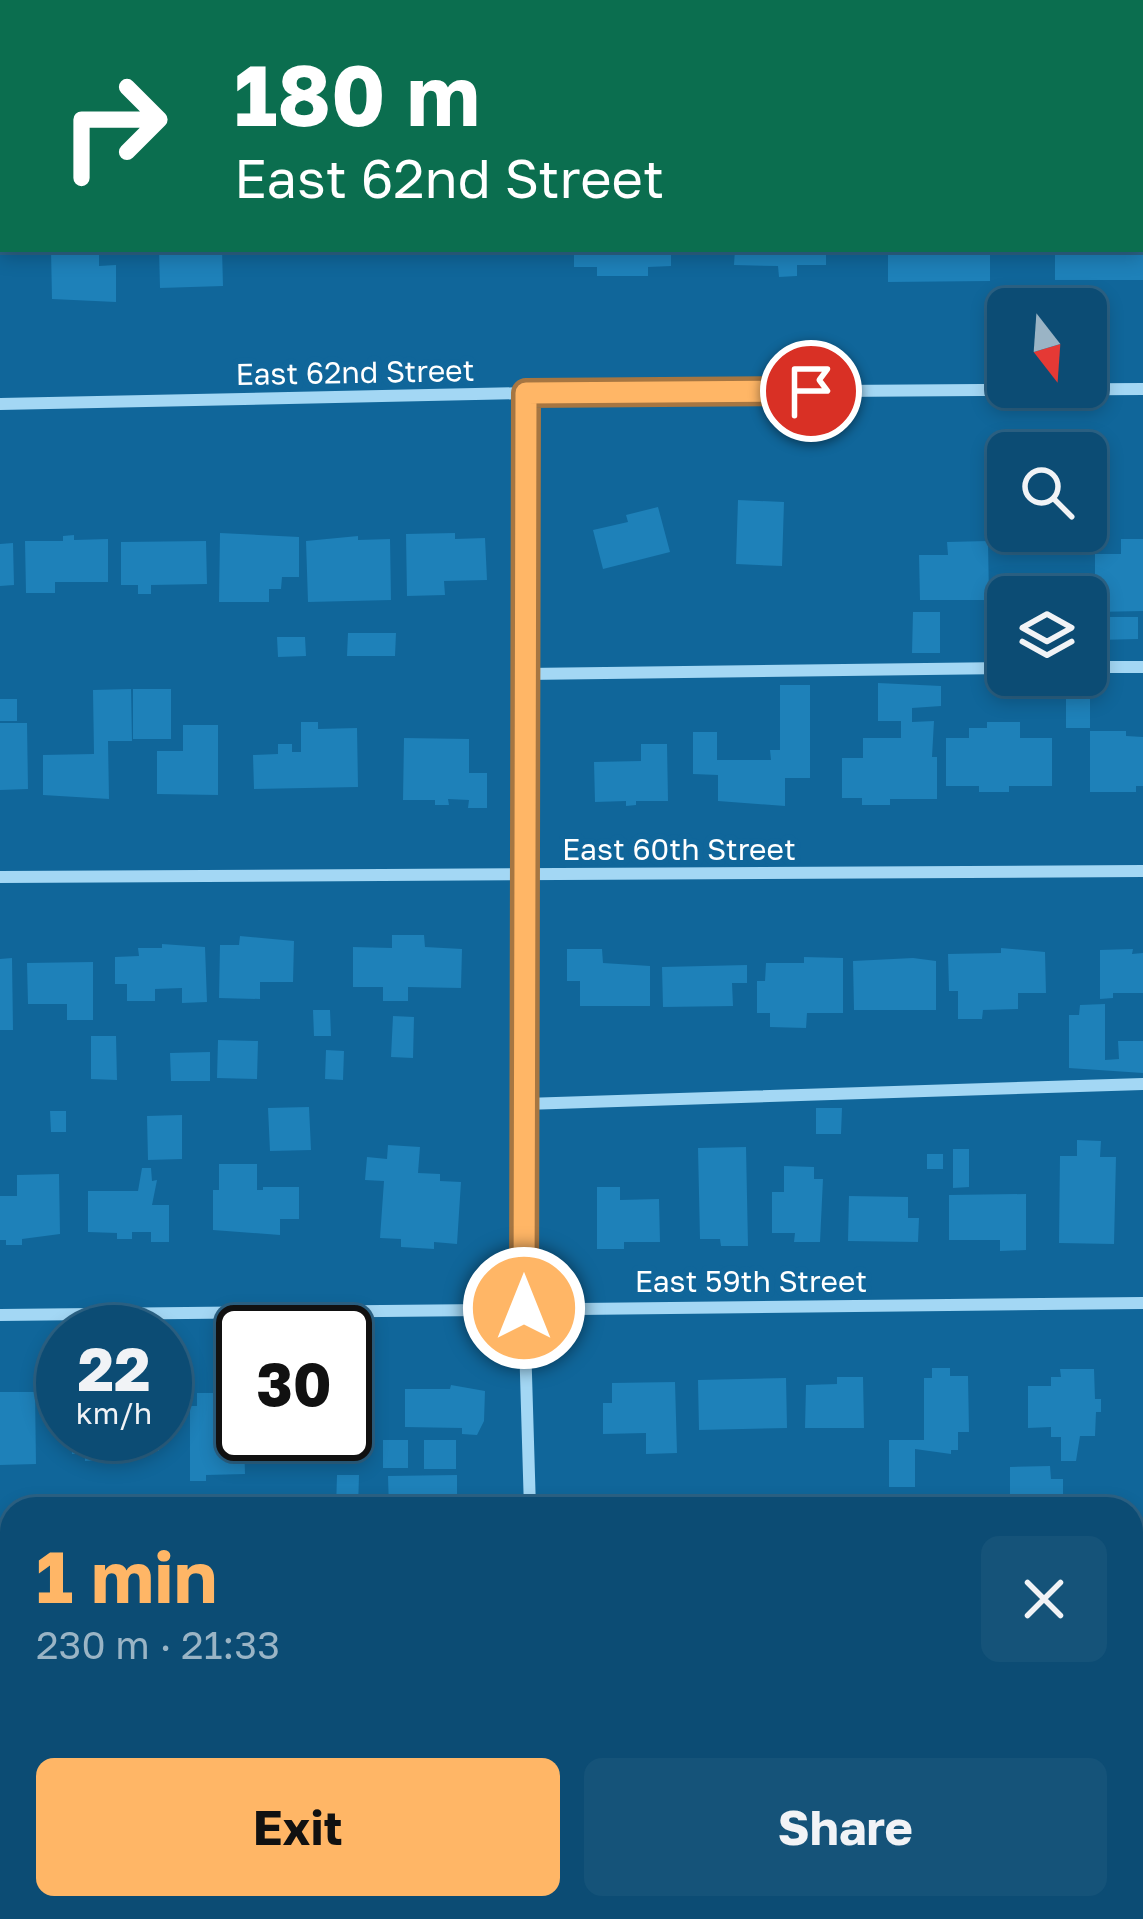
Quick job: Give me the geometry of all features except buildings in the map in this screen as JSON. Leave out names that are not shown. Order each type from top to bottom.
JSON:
[{"type":"street","name":"East 62nd Street","points":[[0,404],[526,393],[1143,389]]},
{"type":"street","points":[[526,393],[524,1308],[530,1497]]},
{"type":"street","points":[[1107,668],[1143,667]]},
{"type":"street","points":[[526,674],[987,668]]},
{"type":"street","name":"East 60th Street","points":[[0,877],[1143,871]]},
{"type":"street","points":[[525,1104],[1143,1084]]},
{"type":"street","name":"East 59th Street","points":[[0,1315],[1143,1304]]},
{"type":"route","points":[[524,1308],[526,393],[811,391]]}]
